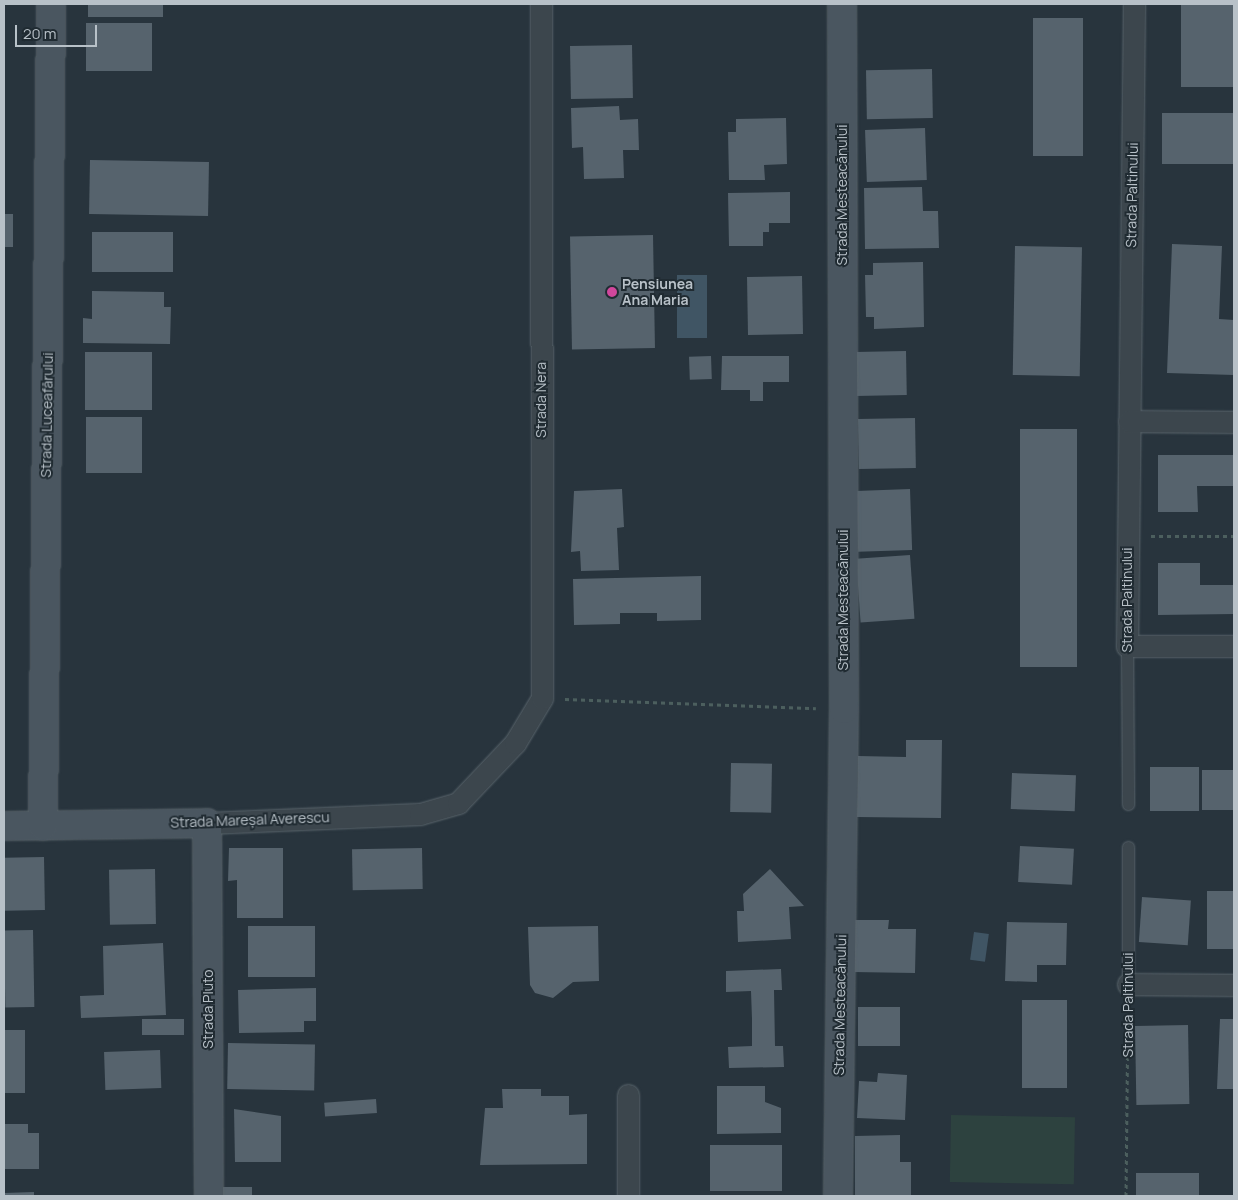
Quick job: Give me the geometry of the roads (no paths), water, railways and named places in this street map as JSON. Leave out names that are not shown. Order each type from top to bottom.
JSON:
[{"type":"street","name":"Strada Luceafărului","points":[[43,826],[51,4]]},
{"type":"street","name":"Strada Nera","points":[[486,778],[515,743],[542,698],[541,4]]},
{"type":"street","name":"Strada Mesteacănului","points":[[838,1196],[844,709],[842,4]]},
{"type":"street","name":"Strada Paltinului","points":[[1127,646],[1134,4]]},
{"type":"street","points":[[1129,421],[1234,422]]},
{"type":"street","points":[[1127,646],[1234,646]]},
{"type":"street","name":"Strada Mareșal Averescu","points":[[4,826],[207,823],[420,814],[458,803],[486,778]]},
{"type":"street","name":"Strada Pluto","points":[[207,823],[209,1196]]},
{"type":"street","points":[[1128,984],[1234,985]]},
{"type":"street","points":[[628,1094],[628,1196]]},
{"type":"lane","name":"Strada Paltinului","points":[[1127,646],[1128,804]]},
{"type":"lane","name":"Strada Paltinului","points":[[1128,847],[1128,984]]},
{"type":"water","points":[[677,275],[707,275],[707,338],[677,338]]},
{"type":"water","points":[[974,932],[989,934],[985,962],[970,960]]},
{"type":"place","name":"Pensiunea Ana Maria","points":[[612,292]]}]
